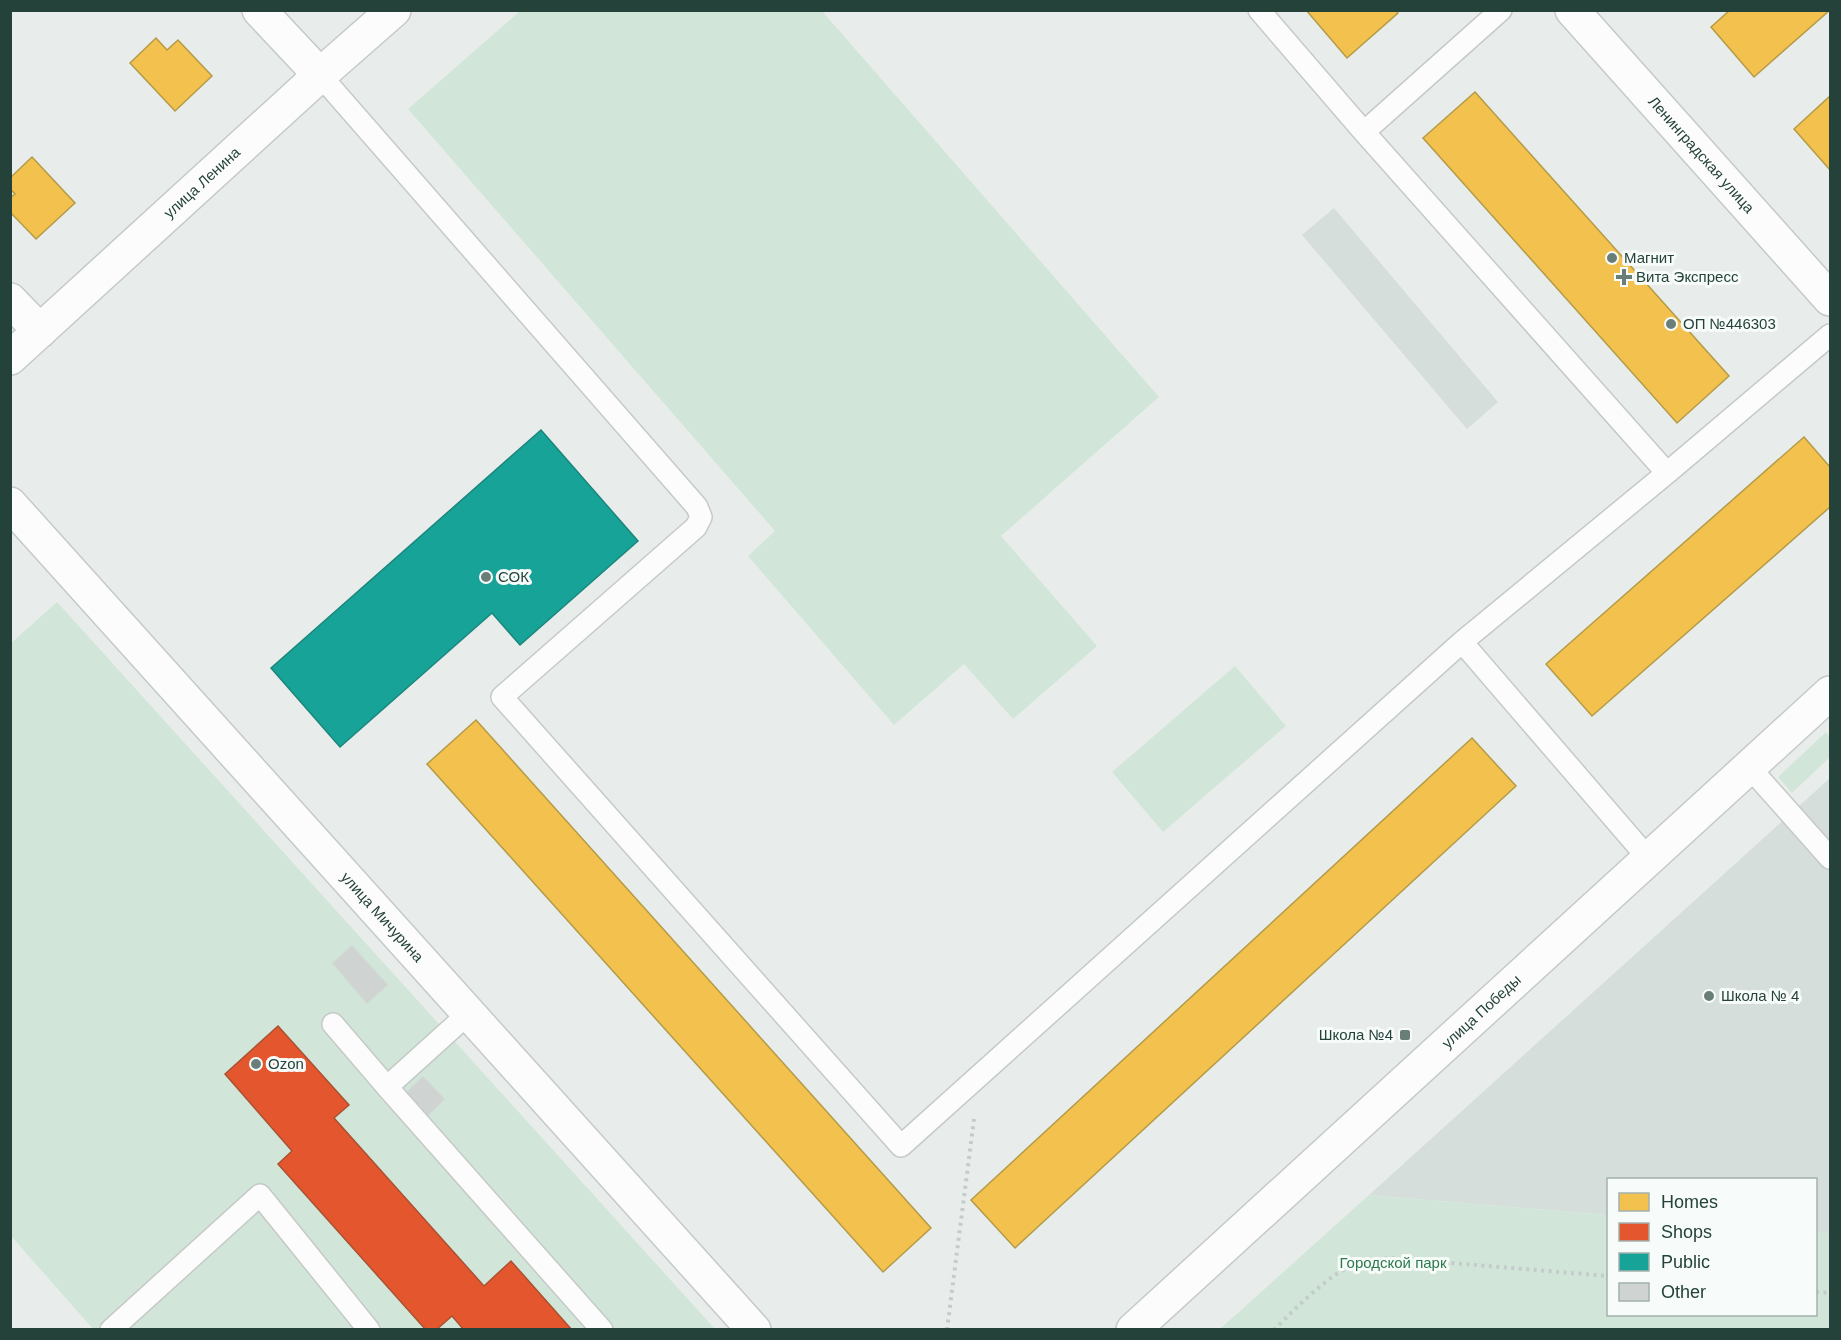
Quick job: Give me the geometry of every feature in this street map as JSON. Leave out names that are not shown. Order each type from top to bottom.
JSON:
[{"type":"street","points":[[259,10],[320,75]]},
{"type":"street","name":"улица Ленина","points":[[10,358],[394,10]]},
{"type":"street","name":"Ленинградская улица","points":[[1572,10],[1830,299]]},
{"type":"street","points":[[10,300],[40,332]]},
{"type":"street","name":"улица Мичурина","points":[[10,504],[754,1329]]},
{"type":"street","name":"улица Победы","points":[[1133,1329],[1830,693]]},
{"type":"lane","points":[[1259,10],[1667,474]]},
{"type":"lane","points":[[1364,132],[1501,10]]},
{"type":"lane","points":[[320,75],[697,507],[701,517],[696,527],[502,697],[901,1146],[1462,642],[1667,474],[1830,334]]},
{"type":"lane","points":[[1462,642],[1648,858]]},
{"type":"lane","points":[[1750,768],[1830,858]]},
{"type":"lane","points":[[387,1087],[469,1013]]},
{"type":"lane","points":[[333,1024],[603,1329]]},
{"type":"lane","points":[[111,1329],[260,1195],[369,1329]]},
{"type":"path","points":[[947,1329],[980,1076]]},
{"type":"path","points":[[1274,1329],[1310,1294],[1336,1275],[1362,1262],[1391,1258],[1607,1276]]},
{"type":"shaded area","points":[[1334,208],[1498,402],[1467,429],[1302,235]]},
{"type":"shaded area","name":"Школа № 4","points":[[1830,778],[1830,1233],[1817,1232],[1817,1178],[1607,1178],[1607,1215],[1369,1195]]},
{"type":"green space","points":[[520,11],[822,11],[1159,397],[1001,536],[1097,646],[1013,719],[964,664],[894,725],[748,556],[775,531],[408,109]]},
{"type":"green space","points":[[57,602],[715,1329],[93,1329],[11,1236],[10,644]]},
{"type":"green space","points":[[1235,666],[1286,726],[1163,832],[1112,772]]},
{"type":"green space","points":[[1826,732],[1830,737],[1830,757],[1792,793],[1778,777]]},
{"type":"green space","name":"Городской парк","points":[[1369,1195],[1607,1215],[1607,1316],[1817,1316],[1817,1232],[1830,1233],[1830,1329],[1220,1329]]},
{"type":"building: Homes","points":[[1306,10],[1396,10],[1398,13],[1347,58]]},
{"type":"building: Homes","points":[[1730,10],[1830,10],[1754,77],[1711,27]]},
{"type":"building: Homes","points":[[156,38],[167,50],[178,40],[212,76],[175,111],[130,63]]},
{"type":"building: Homes","points":[[1475,92],[1729,376],[1677,423],[1423,138]]},
{"type":"building: Homes","points":[[1830,96],[1830,170],[1794,129]]},
{"type":"building: Homes","points":[[32,157],[75,203],[36,239],[10,212],[10,198],[15,194],[10,189],[10,178]]},
{"type":"building: Homes","points":[[1804,437],[1830,467],[1830,507],[1592,716],[1546,664]]},
{"type":"building: Homes","points":[[476,720],[931,1228],[883,1272],[427,764]]},
{"type":"building: Homes","points":[[1472,738],[1516,786],[1015,1248],[971,1200]]},
{"type":"building: Shops","points":[[278,1026],[349,1105],[334,1118],[484,1286],[511,1261],[572,1330],[464,1330],[452,1316],[436,1330],[426,1330],[278,1164],[292,1151],[225,1074]]},
{"type":"building: Public","name":"СОК","points":[[541,430],[638,541],[520,645],[492,613],[340,747],[271,668]]},
{"type":"building: Other","points":[[352,946],[387,985],[367,1003],[333,963]]},
{"type":"building: Other","points":[[423,1077],[444,1099],[426,1117],[405,1094]]},
{"type":"place","name":"Магнит","points":[[1612,258]]},
{"type":"place","name":"Вита Экспресс","points":[[1624,277]]},
{"type":"place","name":"ОП №446303","points":[[1671,324]]},
{"type":"place","name":"СОК","points":[[486,577]]},
{"type":"place","name":"Школа № 4","points":[[1709,996]]},
{"type":"place","name":"Школа №4","points":[[1405,1035]]},
{"type":"place","name":"Ozon","points":[[256,1064]]}]
